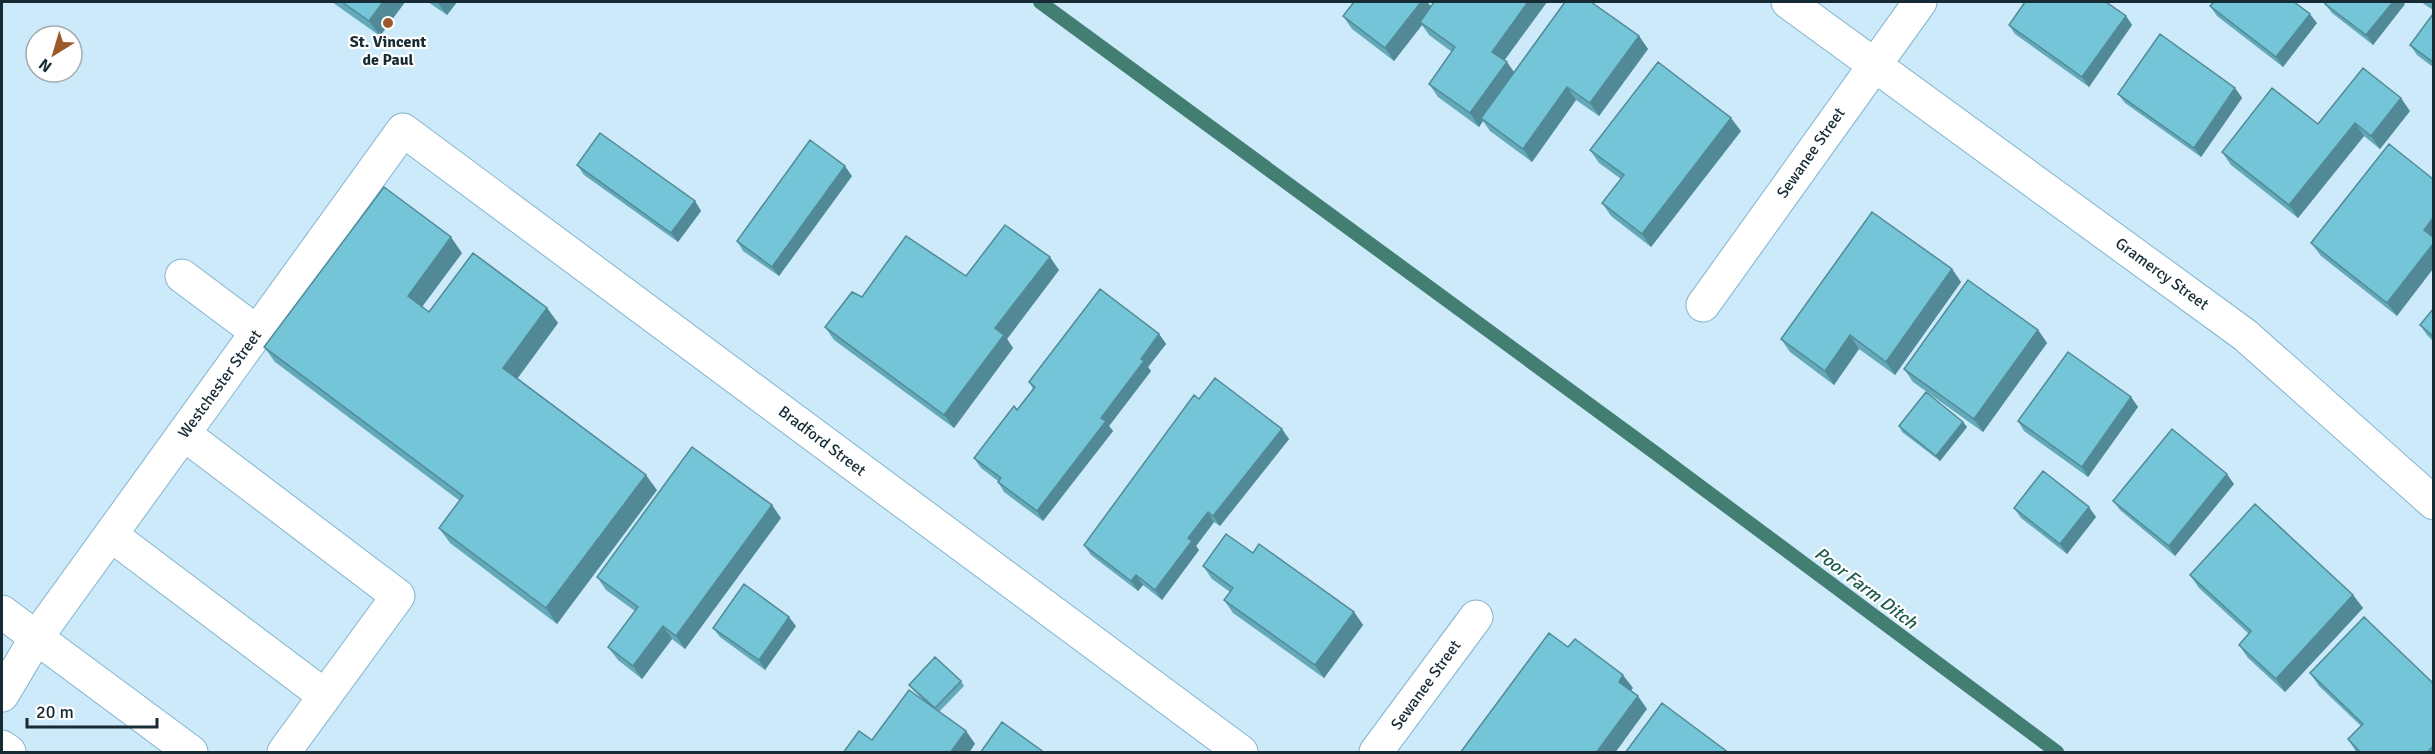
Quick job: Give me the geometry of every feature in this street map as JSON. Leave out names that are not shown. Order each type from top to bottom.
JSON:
[{"type":"street","name":"Gramercy Street","points":[[1788,2],[2246,334],[2433,503]]},
{"type":"street","name":"Sewanee Street","points":[[1703,305],[1920,2]]},
{"type":"street","name":"Westchester Street","points":[[2,695],[36,638],[403,130]]},
{"type":"street","name":"Bradford Street","points":[[403,130],[1241,753]]},
{"type":"street","points":[[182,276],[257,333]]},
{"type":"street","points":[[184,434],[398,596],[284,753]]},
{"type":"street","points":[[111,535],[325,696]]},
{"type":"street","points":[[2,612],[191,753]]},
{"type":"street","name":"Sewanee Street","points":[[1376,753],[1476,617]]},
{"type":"street","points":[[2,747],[9,753]]},
{"type":"building","points":[[342,2],[383,2],[369,21]]},
{"type":"building","points":[[1354,2],[1421,2],[1385,48],[1343,16]]},
{"type":"building","points":[[1434,2],[1528,2],[1492,52],[1507,62],[1470,113],[1429,84],[1455,47],[1420,22]]},
{"type":"building","points":[[1565,2],[1591,2],[1639,36],[1590,103],[1567,87],[1523,149],[1481,118]]},
{"type":"building","points":[[2025,2],[2106,2],[2126,16],[2082,77],[2009,25]]},
{"type":"building","points":[[2214,2],[2294,2],[2310,14],[2276,57],[2210,6]]},
{"type":"building","points":[[2327,2],[2393,2],[2366,35],[2325,4]]},
{"type":"building","points":[[2433,14],[2433,62],[2410,45]]},
{"type":"building","points":[[2160,34],[2235,88],[2194,148],[2118,94]]},
{"type":"building","points":[[1658,62],[1731,118],[1642,234],[1602,203],[1624,175],[1590,150]]},
{"type":"building","points":[[2363,68],[2401,98],[2371,136],[2355,123],[2289,205],[2222,152],[2272,88],[2318,124]]},
{"type":"building","points":[[600,133],[695,201],[671,233],[577,165]]},
{"type":"building","points":[[810,140],[845,166],[772,267],[737,241]]},
{"type":"building","points":[[2389,144],[2433,179],[2433,218],[2424,230],[2433,237],[2433,244],[2387,303],[2311,243]]},
{"type":"building","points":[[384,187],[451,237],[408,296],[429,312],[473,253],[547,308],[503,368],[646,475],[546,608],[439,528],[463,496],[264,347]]},
{"type":"building","points":[[1872,212],[1952,269],[1886,362],[1850,335],[1825,371],[1781,339]]},
{"type":"building","points":[[1005,225],[1050,257],[995,328],[1004,335],[944,415],[825,327],[852,292],[862,297],[906,236],[966,276]]},
{"type":"building","points":[[1968,280],[2038,330],[1974,419],[1904,369]]},
{"type":"building","points":[[1100,289],[1159,334],[1141,359],[1144,361],[1101,418],[1106,421],[1037,511],[998,482],[1001,478],[974,458],[1014,406],[1017,410],[1035,387],[1029,382]]},
{"type":"building","points":[[2433,309],[2433,336],[2420,325]]},
{"type":"building","points":[[2068,352],[2131,397],[2082,467],[2018,421]]},
{"type":"building","points":[[1215,378],[1282,429],[1213,516],[1208,512],[1188,538],[1192,541],[1155,590],[1136,575],[1131,581],[1084,545],[1194,395],[1199,399]]},
{"type":"building","points":[[1926,392],[1963,422],[1936,456],[1899,426]]},
{"type":"building","points":[[2172,429],[2227,474],[2169,546],[2113,501]]},
{"type":"building","points":[[692,447],[772,505],[676,636],[663,626],[633,666],[608,647],[638,607],[597,577]]},
{"type":"building","points":[[2043,471],[2089,507],[2060,544],[2014,508]]},
{"type":"building","points":[[2255,504],[2353,595],[2276,679],[2239,645],[2251,631],[2190,575]]},
{"type":"building","points":[[1226,534],[1253,553],[1259,544],[1354,612],[1315,665],[1224,600],[1233,588],[1203,566]]},
{"type":"building","points":[[744,584],[789,617],[759,660],[713,628]]},
{"type":"building","points":[[2364,617],[2433,683],[2433,746],[2427,753],[2361,753],[2348,739],[2363,724],[2310,673]]},
{"type":"building","points":[[1549,633],[1568,647],[1575,639],[1623,675],[1619,682],[1638,696],[1596,753],[1460,753]]},
{"type":"building","points":[[935,657],[961,681],[935,708],[909,685]]},
{"type":"building","points":[[909,690],[966,731],[950,753],[843,753],[859,731],[872,740]]},
{"type":"building","points":[[1662,703],[1729,753],[1625,753]]},
{"type":"building","points":[[1002,722],[1045,753],[980,753]]},
{"type":"waterway","name":"Poor Farm Ditch","points":[[1040,2],[1654,452],[2057,752]]},
{"type":"place","name":"St. Vincent de Paul","points":[[388,23]]}]
